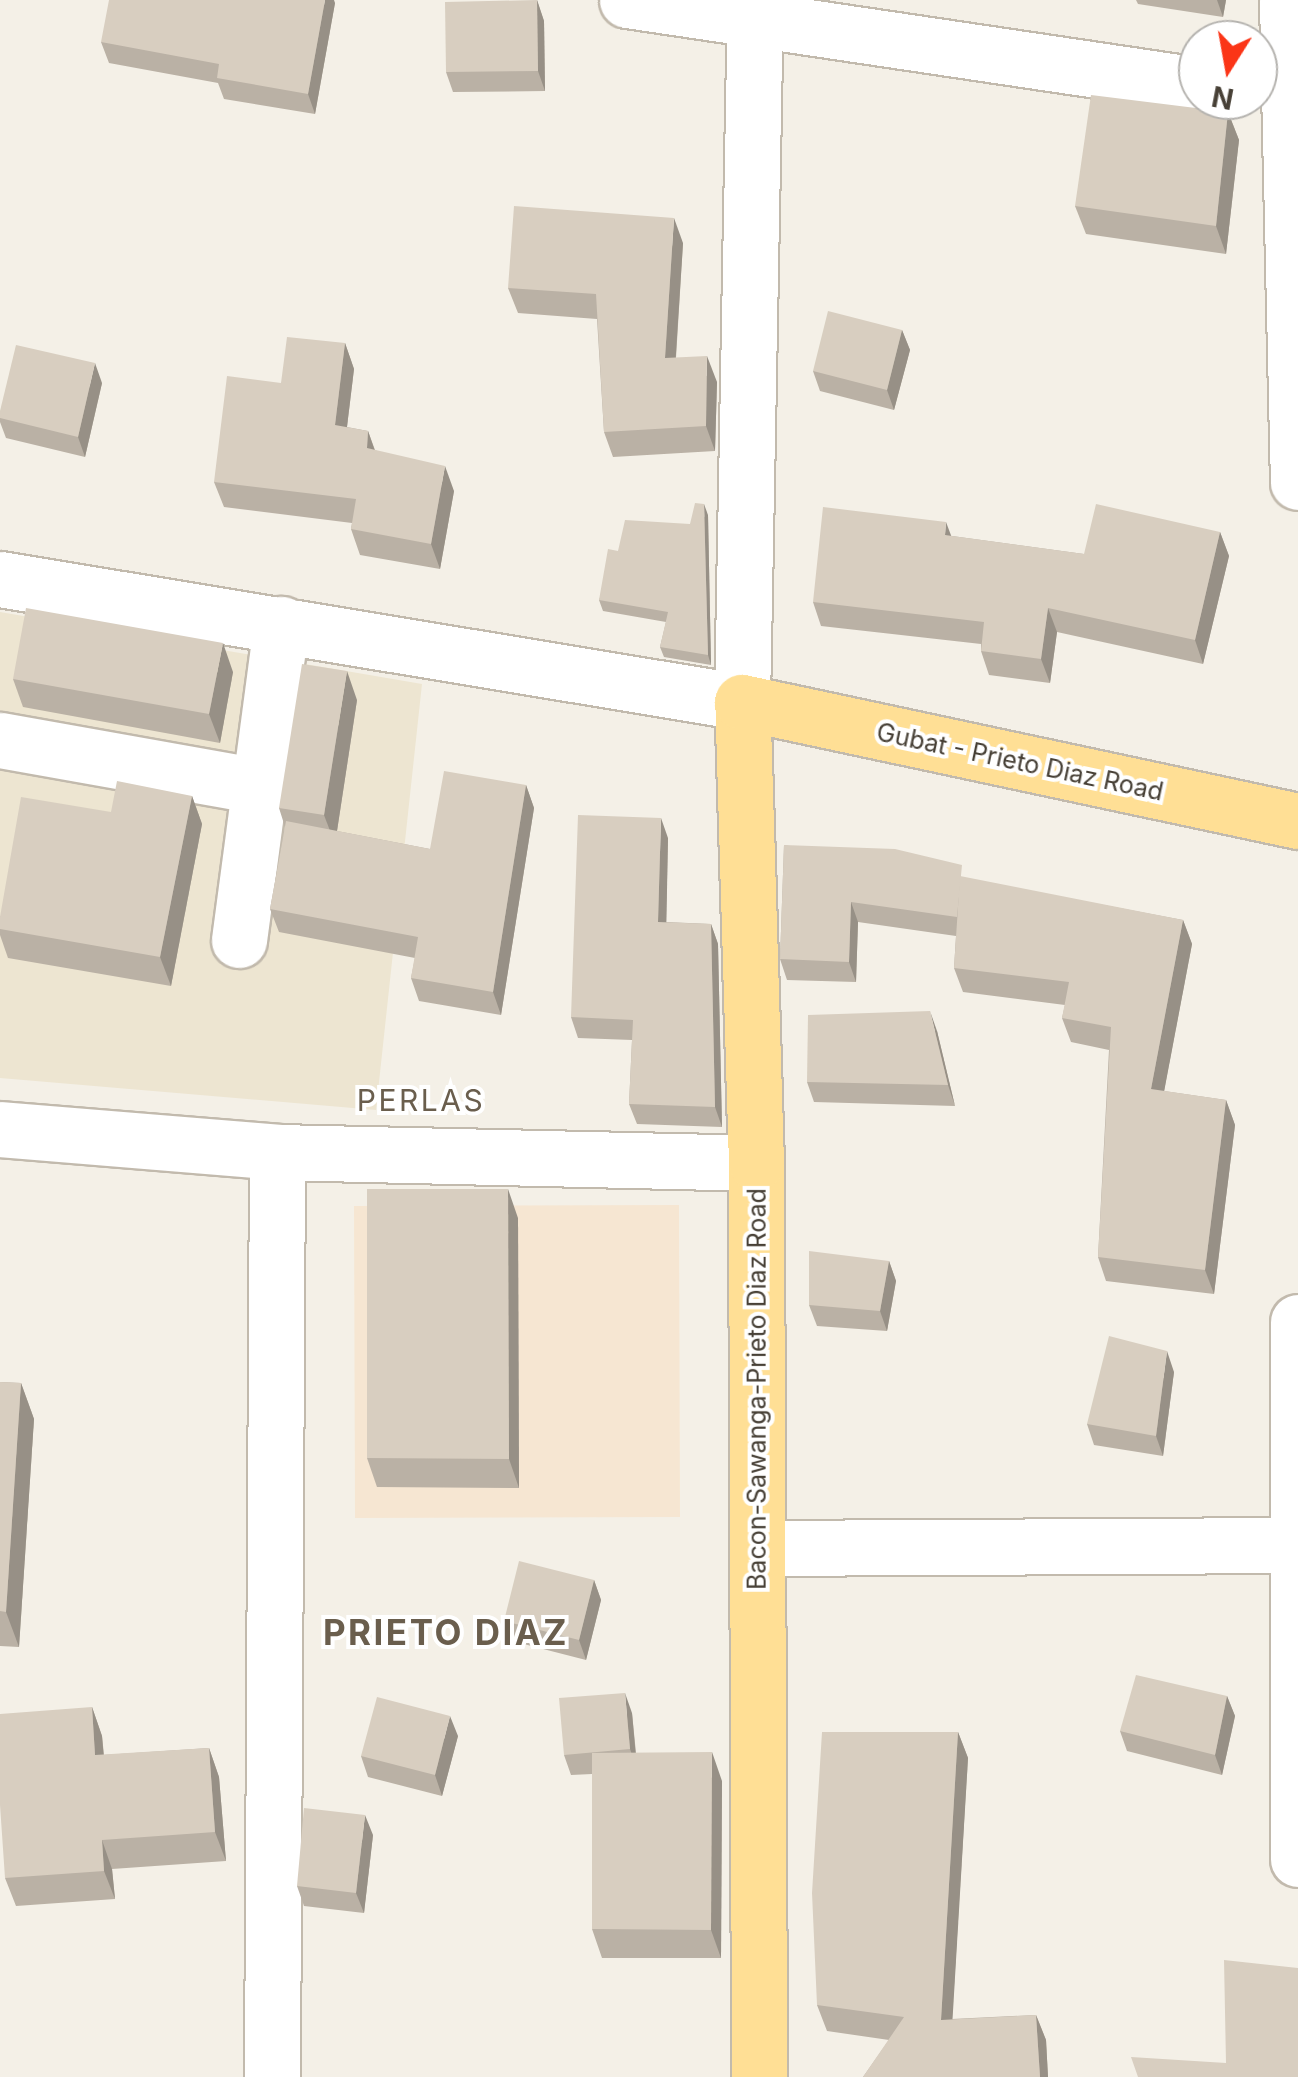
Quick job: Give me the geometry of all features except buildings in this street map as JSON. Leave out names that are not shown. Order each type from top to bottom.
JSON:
[{"type":"main road","name":"Gubat - Prieto Diaz Road","points":[[742,702],[1298,821]]},
{"type":"main road","name":"Bacon-Sawanga-Prieto Diaz Road","points":[[742,702],[756,1163],[759,2077]]},
{"type":"street","points":[[627,0],[754,9],[1178,83]]},
{"type":"street","points":[[1278,60],[1286,0]]},
{"type":"street","points":[[0,578],[742,702],[754,9]]},
{"type":"street","points":[[1274,120],[1298,482]]},
{"type":"street","points":[[239,940],[281,624]]},
{"type":"street","points":[[0,740],[259,786]]},
{"type":"street","points":[[0,1129],[277,1152],[756,1163]]},
{"type":"street","points":[[272,2077],[277,1152]]},
{"type":"street","points":[[1298,1322],[1294,1545],[1298,1859]]},
{"type":"street","points":[[758,1548],[1294,1545]]},
{"type":"shaded area","points":[[0,612],[422,684],[376,1110],[0,1078]]},
{"type":"shaded area","points":[[679,1205],[680,1517],[355,1518],[354,1206]]},
{"type":"district","name":"PERLAS","points":[[421,1100]]},
{"type":"district","name":"PRIETO DIAZ","points":[[446,1632]]}]
